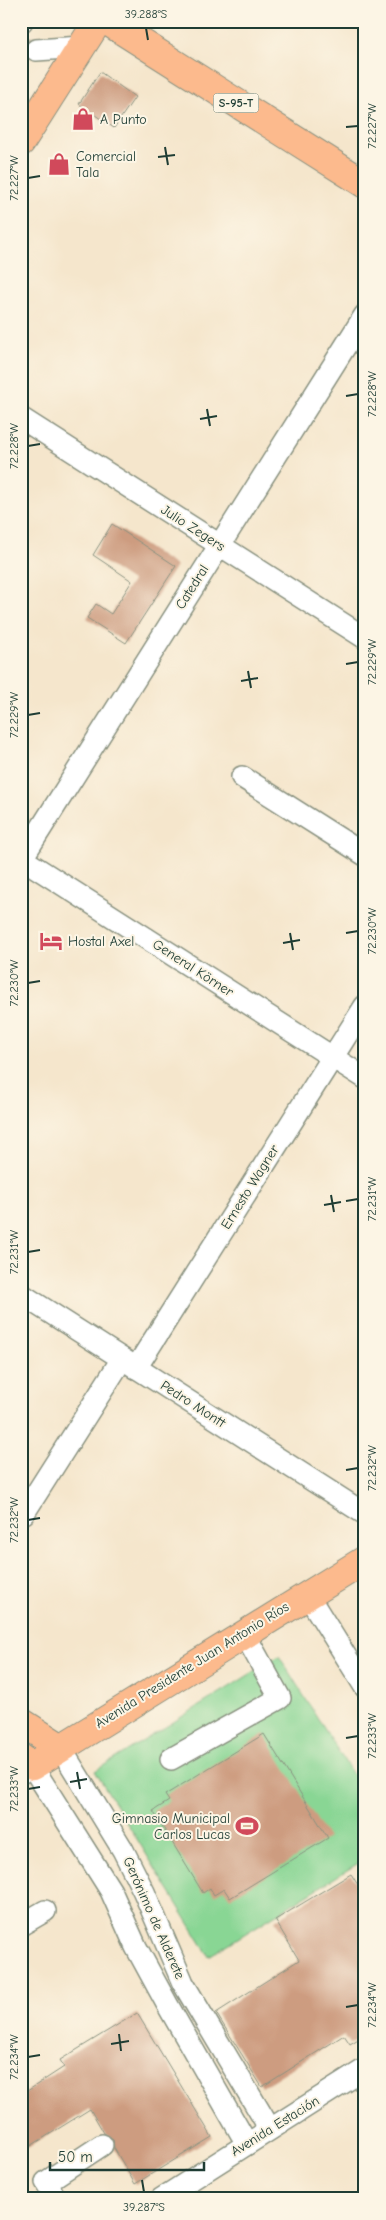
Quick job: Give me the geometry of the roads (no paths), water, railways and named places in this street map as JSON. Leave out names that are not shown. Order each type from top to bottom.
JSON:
[{"type":"main road","points":[[21,142],[98,21]]},
{"type":"main road","name":"S-95-T","points":[[108,21],[365,184]]},
{"type":"main road","name":"Avenida Presidente Juan Antonio Ríos","points":[[25,1766],[60,1747],[365,1560]]},
{"type":"main road","name":"Gerónimo de Alderete","points":[[21,1722],[60,1747]]},
{"type":"street","points":[[36,50],[82,47]]},
{"type":"street","name":"Catedral","points":[[22,859],[365,315]]},
{"type":"street","name":"Julio Zegers","points":[[21,418],[365,638]]},
{"type":"street","points":[[242,777],[365,855]]},
{"type":"street","name":"General Körner","points":[[22,859],[365,1078]]},
{"type":"street","name":"Ernesto Wagner","points":[[24,1513],[129,1364],[365,1006]]},
{"type":"street","name":"Pedro Montt","points":[[21,1294],[365,1514]]},
{"type":"street","points":[[307,1594],[365,1687]]},
{"type":"street","points":[[170,1759],[280,1698],[244,1633]]},
{"type":"street","name":"Gerónimo de Alderete","points":[[60,1747],[123,1850],[144,1892],[183,1983],[270,2129]]},
{"type":"street","name":"Gerónimo de Alderete","points":[[25,1766],[111,1891],[136,1947],[247,2144]]},
{"type":"street","points":[[21,1925],[45,1911]]},
{"type":"street","name":"Avenida Estación","points":[[165,2198],[365,2069]]},
{"type":"street","points":[[56,2199],[46,2182],[102,2145]]},
{"type":"tunnel","points":[[21,48],[36,50]]},
{"type":"place","name":"A Punto","points":[[83,119]]},
{"type":"place","name":"Comercial Tala","points":[[59,164]]},
{"type":"place","name":"Hostal Axel","points":[[51,941]]},
{"type":"place","name":"Gimnasio Municipal Carlos Lucas","points":[[247,1826]]}]
